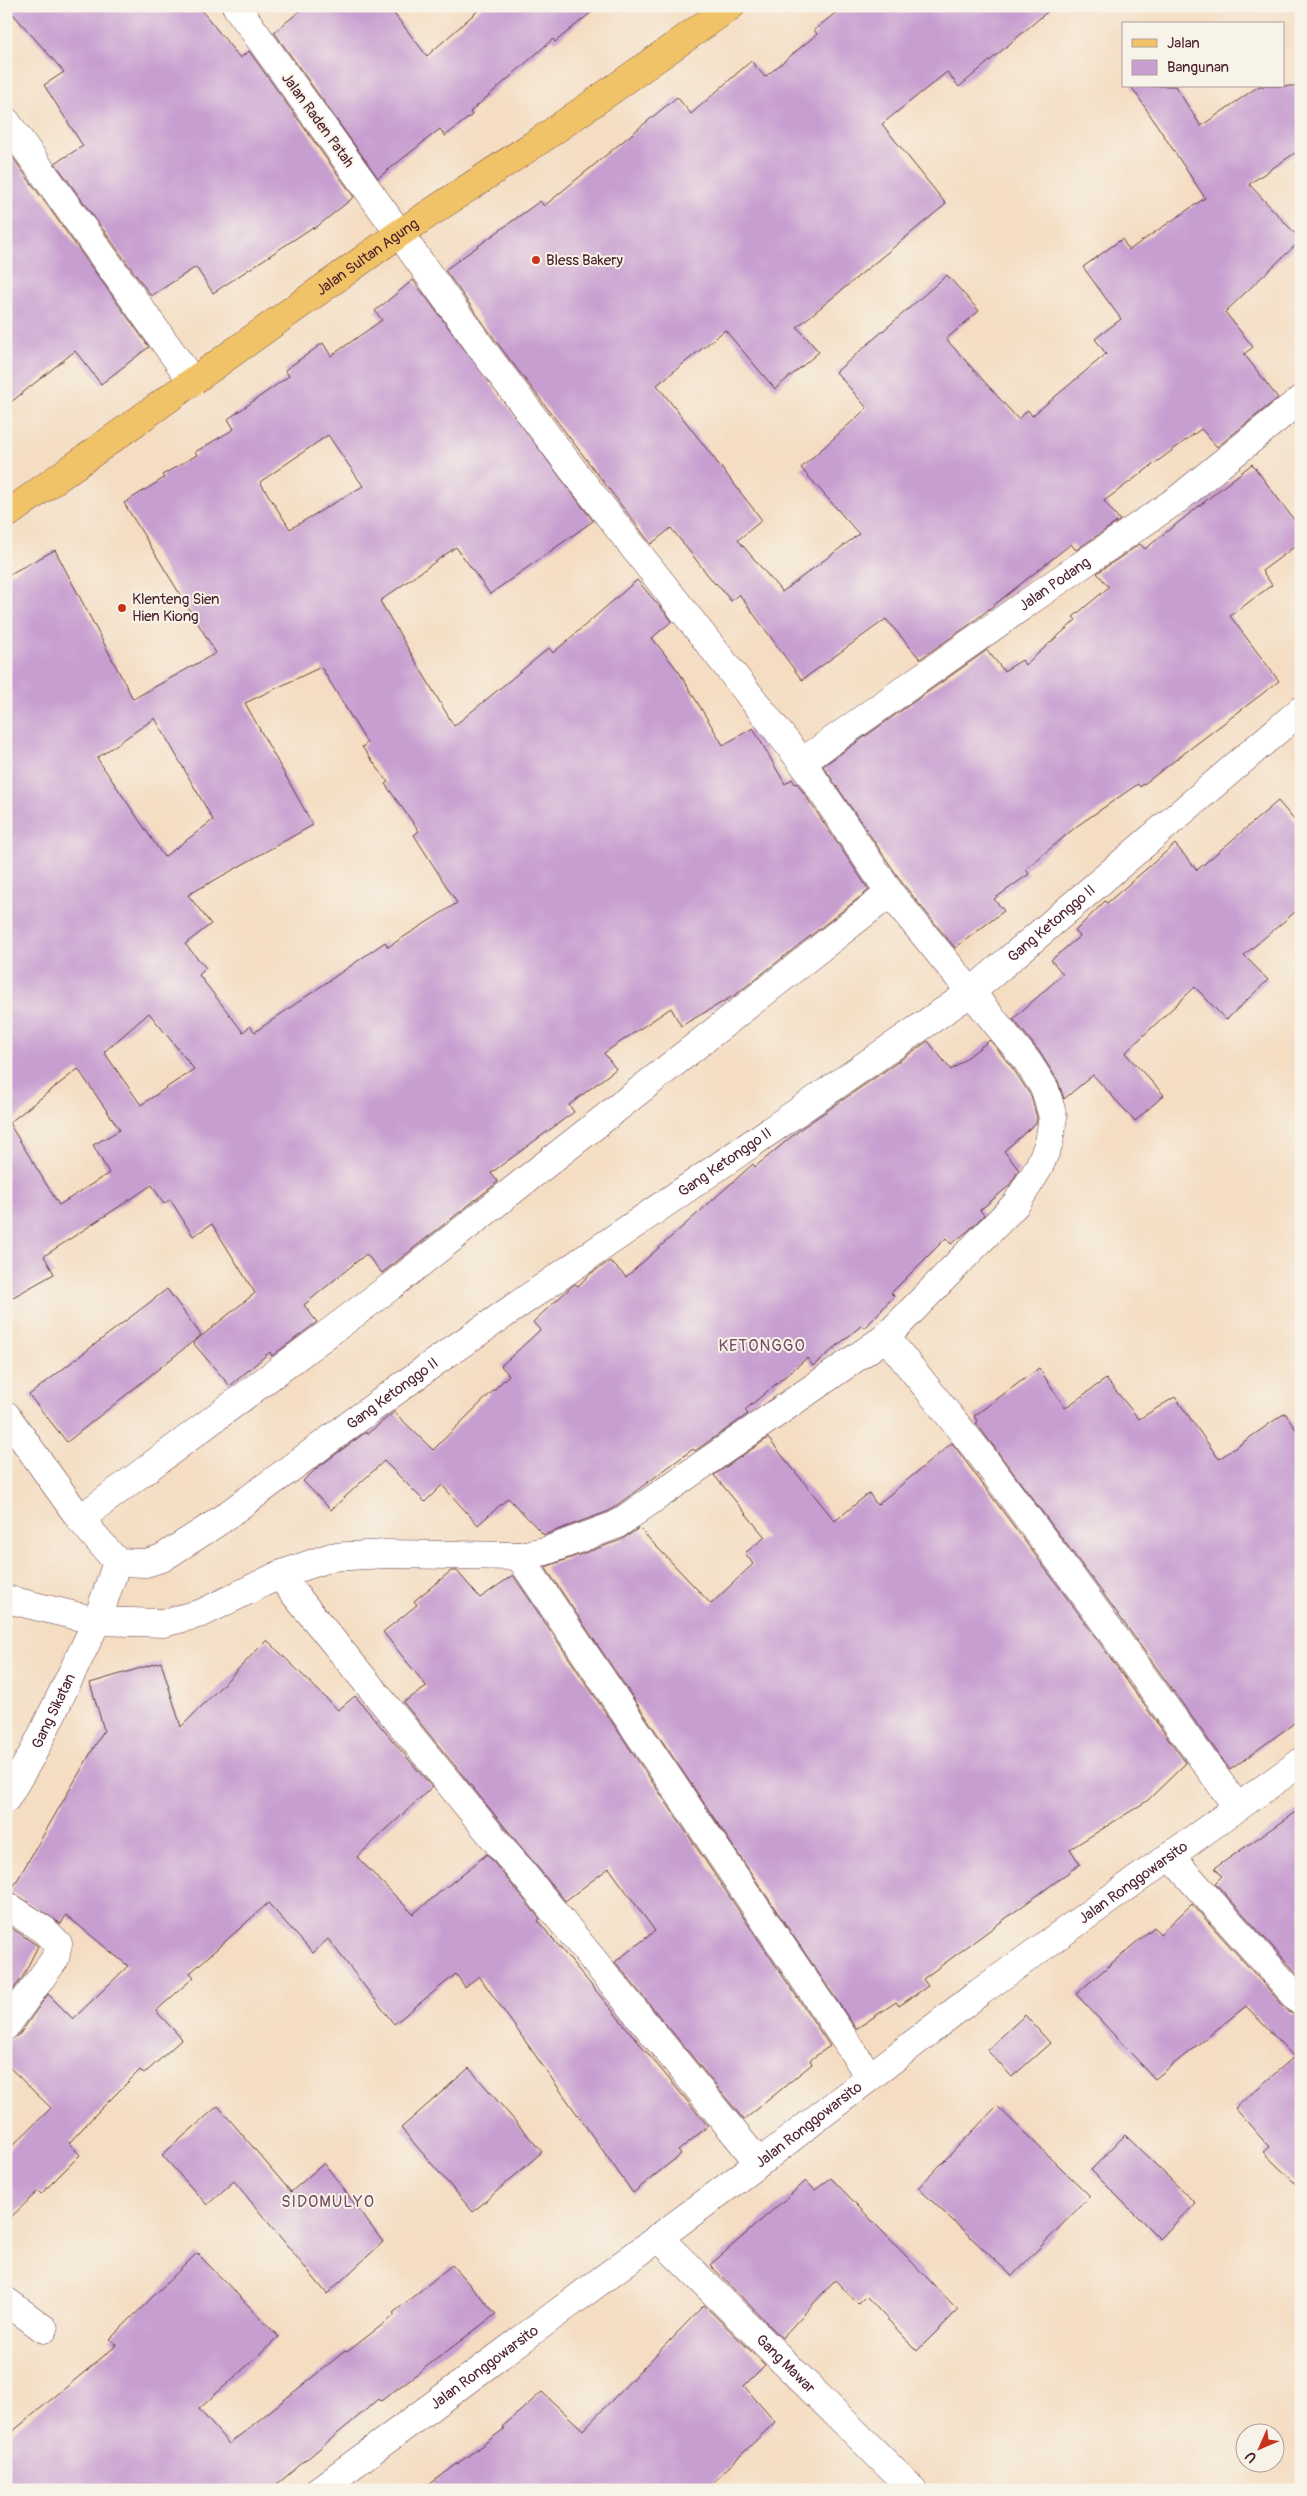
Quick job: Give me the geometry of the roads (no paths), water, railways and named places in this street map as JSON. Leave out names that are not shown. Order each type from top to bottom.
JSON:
[{"type":"main road","name":"Jalan Sultan Agung","points":[[6,515],[400,233],[537,142],[732,6]]},
{"type":"street","name":"Jalan Raden Patah","points":[[6,1599],[97,1621],[164,1623],[202,1613],[279,1575],[331,1557],[386,1554],[519,1556],[546,1551],[616,1525],[886,1337],[1016,1204],[1038,1169],[1048,1143],[1053,1117],[1045,1089],[1027,1061],[890,893],[802,762],[576,474],[488,357],[236,6]]},
{"type":"street","points":[[6,122],[193,382]]},
{"type":"street","name":"Jalan Podang","points":[[802,762],[1048,588],[1178,500],[1301,399]]},
{"type":"street","name":"Gang Ketonggo II","points":[[117,1562],[146,1564],[162,1558],[215,1524],[435,1362],[970,992],[1301,710]]},
{"type":"street","points":[[80,1519],[390,1287],[890,893]]},
{"type":"street","points":[[886,1337],[987,1463],[1237,1807]]},
{"type":"street","points":[[6,1415],[80,1519],[117,1562]]},
{"type":"street","points":[[519,1556],[870,2077]]},
{"type":"street","name":"Gang Sikatan","points":[[6,1799],[33,1754],[97,1621],[117,1562]]},
{"type":"street","points":[[279,1575],[759,2163]]},
{"type":"street","name":"Jalan Ronggowarsito","points":[[319,2490],[759,2163],[980,1992],[1171,1857],[1301,1762]]},
{"type":"street","points":[[1171,1857],[1301,2002]]},
{"type":"street","points":[[6,1905],[44,1930],[58,1944],[55,1959],[6,2026]]},
{"type":"street","name":"Gang Mawar","points":[[658,2237],[913,2490]]},
{"type":"street","points":[[6,2301],[44,2329]]},
{"type":"place","name":"Bless Bakery","points":[[536,260]]},
{"type":"place","name":"Klenteng Sien Hien Kiong","points":[[122,608]]},
{"type":"district","name":"KETONGGO","points":[[762,1345]]},
{"type":"district","name":"SIDOMULYO","points":[[328,2201]]}]
